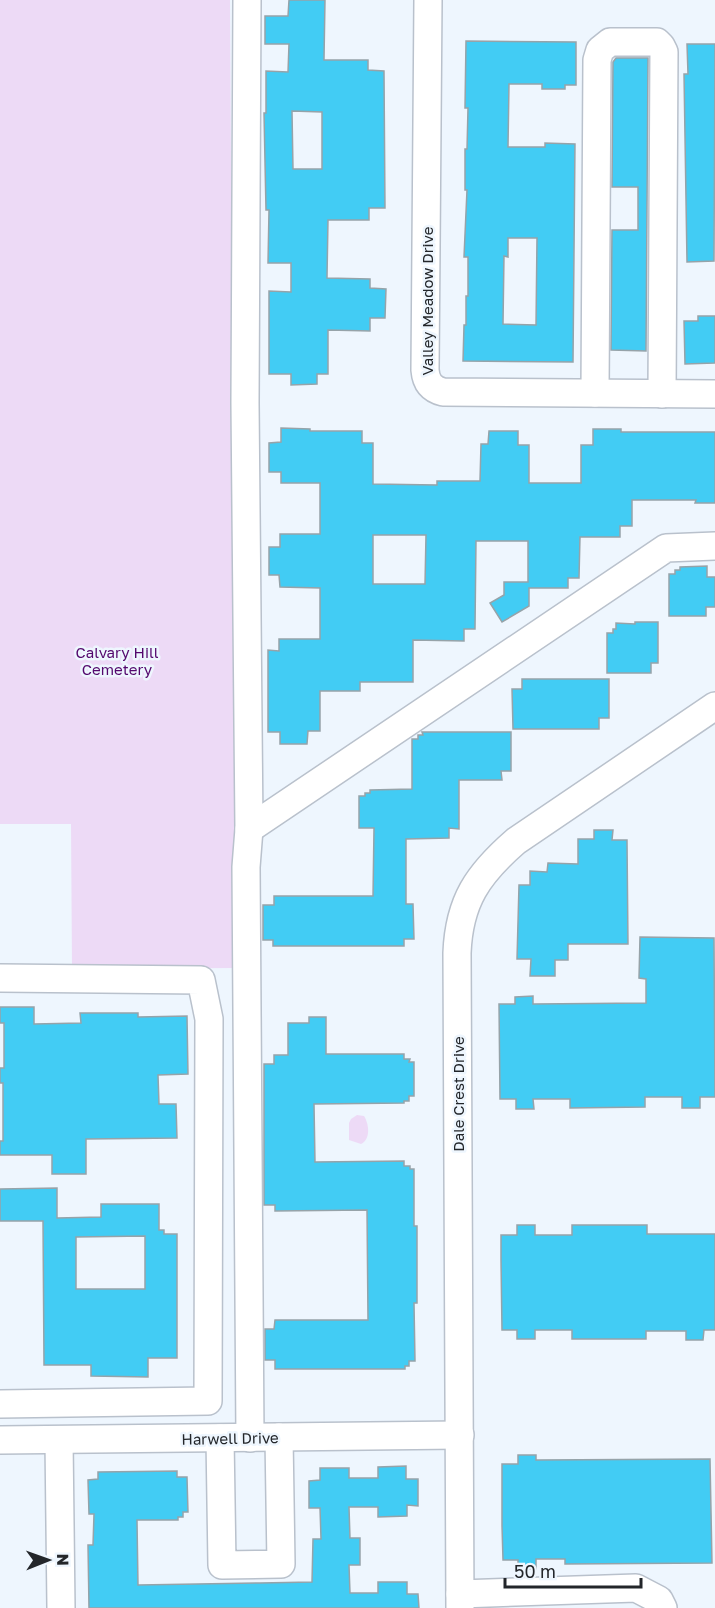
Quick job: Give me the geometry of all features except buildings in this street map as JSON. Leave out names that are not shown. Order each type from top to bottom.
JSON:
[{"type":"street","points":[[247,0],[245,403],[249,829],[246,891],[250,1437]]},
{"type":"street","name":"Valley Meadow Drive","points":[[428,0],[425,359],[425,377],[428,382],[437,391],[443,392],[715,394]]},
{"type":"street","points":[[595,393],[597,60],[600,50],[610,42],[657,42],[664,52],[662,394]]},
{"type":"street","points":[[249,829],[666,548],[715,546]]},
{"type":"street","name":"Dale Crest Drive","points":[[460,1601],[457,953],[465,909],[482,875],[495,859],[516,841],[715,706]]},
{"type":"street","points":[[0,978],[201,980],[209,1019],[208,1401],[0,1404]]},
{"type":"street","name":"Harwell Drive","points":[[0,1440],[459,1435]]},
{"type":"street","points":[[220,1438],[222,1565],[281,1564],[279,1437]]},
{"type":"street","points":[[59,1440],[61,1608]]},
{"type":"street","points":[[460,1601],[636,1588],[659,1600],[663,1608]]},
{"type":"green space","name":"Calvary Hill Cemetery","points":[[0,0],[230,0],[235,968],[72,969],[71,824],[0,824]]},
{"type":"green space","points":[[357,1115],[364,1116],[368,1127],[368,1135],[361,1144],[349,1140],[349,1123]]}]
